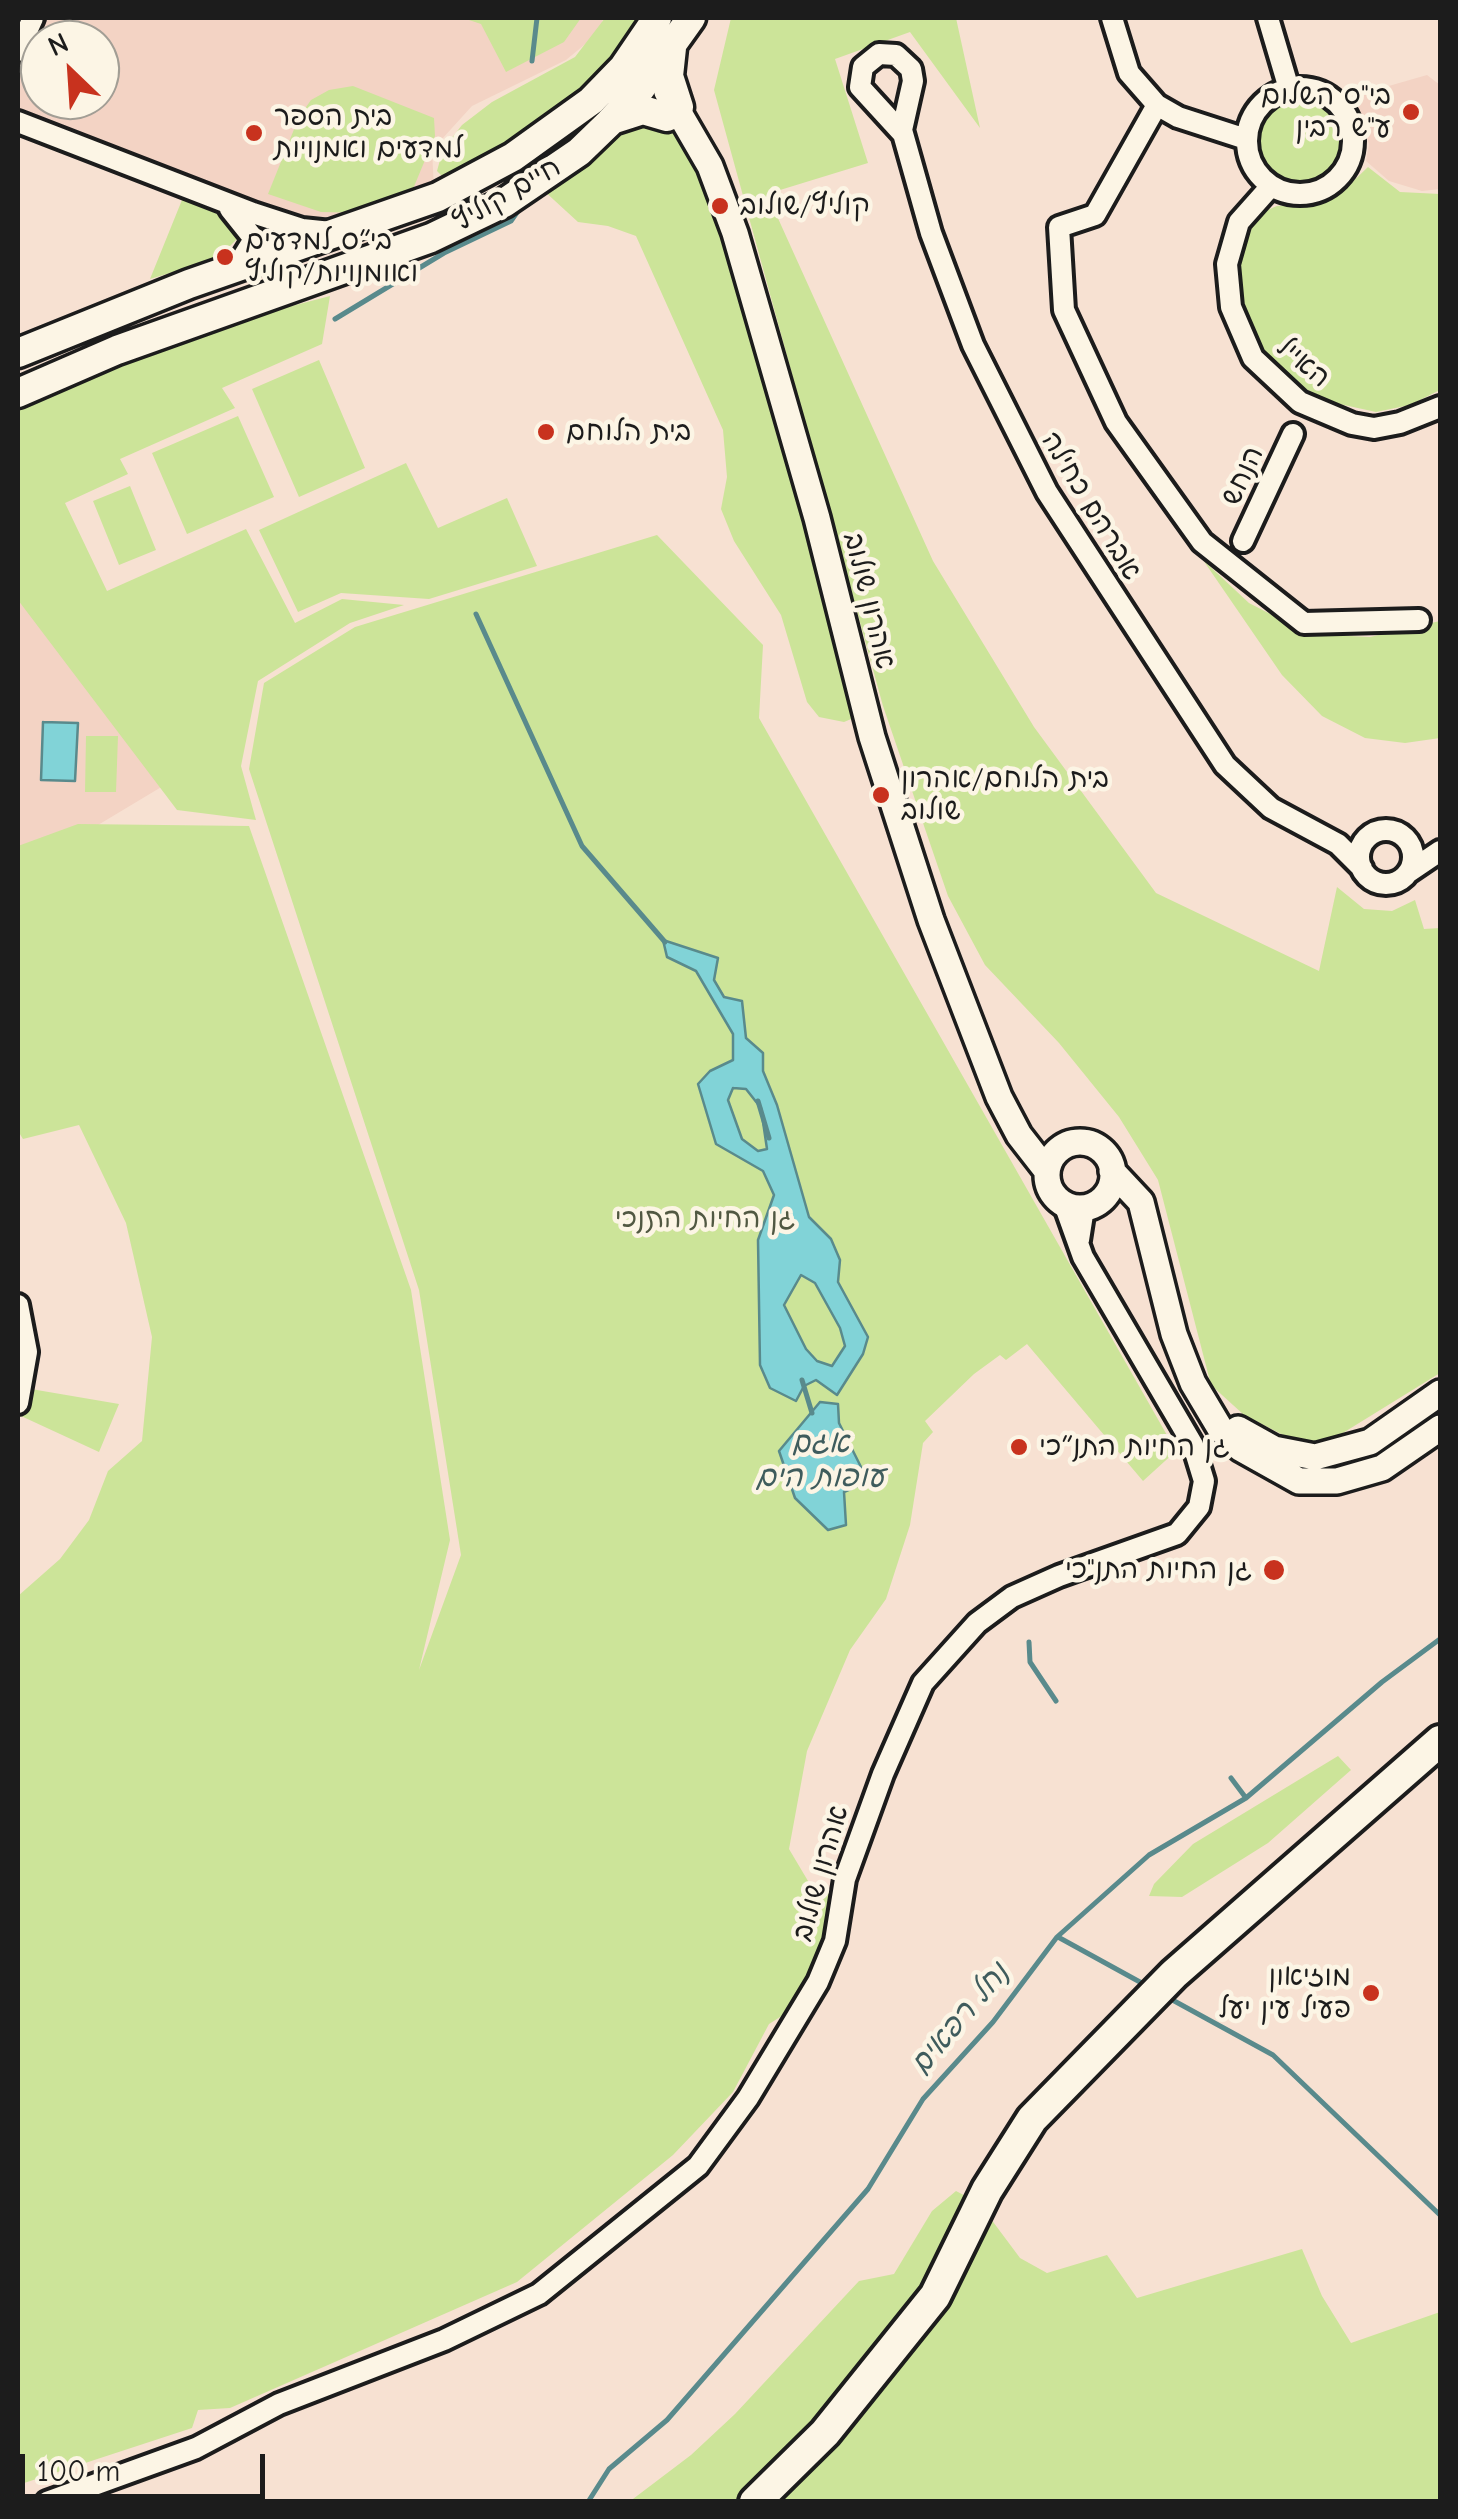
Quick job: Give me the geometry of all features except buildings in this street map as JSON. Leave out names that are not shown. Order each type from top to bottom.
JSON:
[{"type":"main road","name":"חיים קוליץ","points":[[18,353],[226,273],[438,198],[513,157],[591,101],[622,68],[657,18]]},
{"type":"main road","name":"חיים קוליץ","points":[[18,393],[117,350],[463,224],[542,179],[609,123],[645,84],[691,18]]},
{"type":"main road","points":[[609,123],[637,110],[673,112],[668,66],[673,47]]},
{"type":"main road","points":[[754,2502],[825,2433],[935,2296],[987,2190],[1032,2120],[1157,1991],[1440,1741]]},
{"type":"street","points":[[18,50],[33,18]]},
{"type":"street","points":[[1112,18],[1130,72],[1157,105],[1178,118],[1246,139]]},
{"type":"street","points":[[1268,18],[1289,89]]},
{"type":"street","name":"אהרון שולוב","points":[[622,68],[645,84],[693,137],[720,192],[818,518],[872,737],[903,838],[992,1079],[1019,1135],[1047,1171]]},
{"type":"street","points":[[1289,89],[1319,91],[1338,103],[1353,138],[1351,157],[1338,178],[1305,194],[1270,186],[1254,170],[1246,139],[1250,121],[1266,99],[1289,89]]},
{"type":"street","points":[[1157,105],[1095,216],[1059,228],[1064,310],[1116,422],[1202,542],[1304,623],[1419,620]]},
{"type":"street","points":[[18,122],[302,229],[348,230]]},
{"type":"street","name":"אברהם כחילה","points":[[902,134],[958,307],[999,401],[1047,492],[1225,764],[1272,808],[1331,840],[1362,868]]},
{"type":"street","name":"האייל","points":[[1270,186],[1239,222],[1227,264],[1231,306],[1253,358],[1300,402],[1352,424],[1374,428],[1400,423],[1440,407]]},
{"type":"street","points":[[220,201],[246,224],[254,239],[243,261],[226,273]]},
{"type":"street","name":"הנחש","points":[[1244,541],[1293,434]]},
{"type":"street","points":[[1331,840],[1354,840],[1388,830],[1440,850]]},
{"type":"street","points":[[1371,834],[1361,847],[1362,868],[1370,878],[1385,884],[1440,850]]},
{"type":"street","points":[[1406,838],[1413,858],[1408,873]]},
{"type":"street","name":"אהרון שולוב","points":[[992,1079],[1020,1126],[1039,1141],[1062,1148]]},
{"type":"street","points":[[1149,1230],[1135,1204],[1122,1197],[1084,1203],[1050,1190],[1047,1171],[1062,1148],[1078,1142],[1094,1146],[1106,1156],[1112,1171],[1135,1192],[1149,1230],[1174,1334],[1193,1382],[1205,1408],[1230,1439],[1257,1461],[1299,1481],[1337,1481],[1382,1468],[1440,1428]]},
{"type":"street","points":[[1084,1203],[1112,1171]]},
{"type":"street","name":"אהרון שולוב","points":[[47,2502],[196,2448],[279,2404],[444,2340],[539,2294],[668,2194],[706,2155],[748,2098],[818,1982],[836,1941],[845,1879],[883,1774],[923,1683],[977,1623],[1012,1597],[1058,1576],[1178,1534],[1200,1508],[1204,1481],[1194,1445],[1083,1257],[1084,1203]]},
{"type":"street","points":[[18,1305],[27,1352],[18,1403]]},
{"type":"street","points":[[1193,1382],[1218,1412],[1254,1439],[1296,1456],[1314,1457],[1370,1442],[1440,1393]]},
{"type":"shaded area","name":"בית הספר למדעים ואמנויות","points":[[18,18],[603,18],[601,31],[566,60],[472,106],[432,150],[434,189],[348,222],[288,220],[28,120],[120,120],[120,20],[20,20],[20,117]]},
{"type":"shaded area","points":[[1427,75],[1440,85],[1440,189],[1422,191],[1389,181],[1366,161],[1369,144],[1354,96]]},
{"type":"shaded area","points":[[18,592],[168,783],[18,873]]},
{"type":"green space","points":[[463,18],[581,18],[564,42],[506,72],[481,24]]},
{"type":"green space","points":[[605,18],[646,18],[594,77],[527,129],[446,180],[437,171],[443,149],[462,125],[492,102],[575,57]]},
{"type":"green space","points":[[731,18],[956,18],[980,128],[910,32],[835,59],[868,163],[767,194],[933,561],[1034,727],[1156,893],[1319,971],[1337,887],[1364,909],[1392,911],[1415,900],[1424,929],[1440,928],[1440,1373],[1338,1436],[1309,1442],[1293,1440],[1244,1415],[1211,1385],[1158,1180],[1119,1117],[1059,1043],[985,965],[948,896],[883,706],[714,90]]},
{"type":"green space","points":[[353,86],[434,118],[435,136],[408,201],[367,213],[321,212],[268,194],[299,117],[311,100],[329,90]]},
{"type":"green space","points":[[1300,100],[1316,103],[1329,112],[1338,125],[1338,157],[1329,170],[1316,179],[1300,182],[1284,179],[1271,170],[1262,157],[1259,141],[1262,125],[1271,112],[1284,103]]},
{"type":"green space","points":[[632,124],[664,127],[688,143],[718,215],[856,717],[844,722],[819,717],[807,702],[781,615],[734,541],[721,509],[727,477],[723,430],[636,236],[608,226],[578,222],[542,189]]},
{"type":"green space","points":[[1368,167],[1400,192],[1440,194],[1440,390],[1410,405],[1376,412],[1335,403],[1297,385],[1274,364],[1255,338],[1243,301],[1237,256],[1244,234],[1260,213],[1277,206],[1322,202],[1342,192]]},
{"type":"green space","points":[[184,195],[220,213],[239,237],[217,259],[150,279]]},
{"type":"green space","points":[[330,296],[322,344],[222,388],[235,408],[120,459],[128,474],[65,503],[107,591],[246,529],[295,623],[342,599],[404,605],[350,623],[258,681],[241,766],[256,820],[177,810],[18,600],[18,411],[204,329]]},
{"type":"green space","points":[[319,360],[365,468],[299,497],[252,389]]},
{"type":"green space","points":[[238,416],[274,497],[187,534],[152,453]]},
{"type":"green space","points":[[406,463],[438,528],[507,498],[537,566],[429,599],[341,593],[298,612],[259,530]]},
{"type":"green space","points":[[130,486],[156,550],[119,565],[93,501]]},
{"type":"green space","name":"גן החיות התנכי","points":[[657,535],[763,645],[759,718],[1176,1451],[1143,1481],[1027,1344],[1006,1360],[1000,1355],[974,1374],[925,1421],[933,1432],[923,1443],[910,1525],[886,1599],[850,1650],[807,1751],[789,1849],[811,1886],[838,1891],[828,1936],[788,2012],[769,2024],[733,2092],[673,2155],[517,2282],[230,2408],[198,2410],[192,2428],[18,2485],[18,1596],[60,1559],[89,1520],[108,1471],[142,1441],[152,1337],[126,1223],[79,1125],[23,1139],[18,1131],[18,846],[78,824],[249,826],[411,1290],[450,1540],[419,1670],[461,1555],[419,1290],[249,769],[264,683],[355,627]]},
{"type":"green space","points":[[1203,560],[1249,603],[1309,634],[1370,637],[1440,621],[1440,738],[1405,743],[1365,738],[1322,716],[1282,675]]},
{"type":"green space","points":[[86,736],[118,736],[116,792],[85,792]]},
{"type":"green space","points":[[31,1389],[119,1404],[99,1452],[21,1416]]},
{"type":"green space","points":[[1338,1756],[1351,1770],[1268,1843],[1182,1897],[1149,1896],[1154,1884],[1193,1844]]},
{"type":"green space","points":[[956,2191],[979,2203],[1020,2258],[1047,2273],[1107,2255],[1137,2298],[1302,2249],[1322,2296],[1351,2343],[1440,2312],[1440,2501],[629,2502],[691,2455],[735,2414],[859,2281],[894,2274],[932,2211]]},
{"type":"water","points":[[43,722],[78,723],[75,781],[41,780]]},
{"type":"water","points":[[663,940],[718,958],[714,980],[724,997],[742,1001],[746,1038],[763,1053],[763,1071],[777,1105],[809,1217],[831,1239],[840,1260],[838,1282],[868,1337],[863,1354],[837,1395],[816,1380],[804,1386],[796,1401],[770,1388],[760,1365],[758,1240],[774,1195],[763,1171],[716,1144],[698,1084],[710,1071],[733,1060],[733,1034],[696,971],[667,957]],"holes":[[[733,1088],[746,1089],[761,1108],[767,1149],[758,1151],[742,1139],[728,1100]],[[801,1275],[815,1283],[840,1328],[845,1346],[832,1366],[817,1361],[806,1349],[784,1305]]]},
{"type":"water","name":"אגם עופות הים","points":[[820,1402],[838,1404],[839,1423],[868,1481],[844,1492],[846,1525],[828,1530],[795,1498],[779,1451]]},
{"type":"waterway","points":[[532,61],[537,18]]},
{"type":"waterway","points":[[335,319],[444,253],[511,221],[518,211]]},
{"type":"waterway","points":[[476,614],[582,846],[665,942]]},
{"type":"waterway","points":[[758,1101],[769,1138]]},
{"type":"waterway","points":[[802,1380],[812,1413]]},
{"type":"waterway","name":"נחל רפאים","points":[[588,2502],[609,2469],[667,2420],[868,2189],[923,2099],[993,2022],[1057,1937],[1149,1855],[1246,1798],[1382,1682],[1440,1639]]},
{"type":"waterway","points":[[1029,1642],[1030,1662],[1056,1701]]},
{"type":"waterway","points":[[1231,1778],[1246,1798]]},
{"type":"waterway","points":[[1058,1937],[1149,1987]]},
{"type":"waterway","points":[[1167,1997],[1273,2055],[1440,2215]]},
{"type":"place","name":"בי\"ס השלום ע\"ש רבין","points":[[1411,112]]},
{"type":"place","name":"בית הספר למדעים ואמנויות","points":[[254,133]]},
{"type":"place","name":"קוליץ/שולוב","points":[[720,206]]},
{"type":"place","name":"בי״ס למדעים ואומנויות/קוליץ","points":[[225,257]]},
{"type":"place","name":"בית הלוחם","points":[[546,432]]},
{"type":"place","name":"בית הלוחם/אהרון שולוב","points":[[881,795]]},
{"type":"place","name":"גן החיות התנ״כי","points":[[1019,1447]]},
{"type":"place","name":"גן החיות התנ\"כי","points":[[1274,1570]]},
{"type":"place","name":"מוזיאון פעיל עין יעל","points":[[1371,1993]]}]
